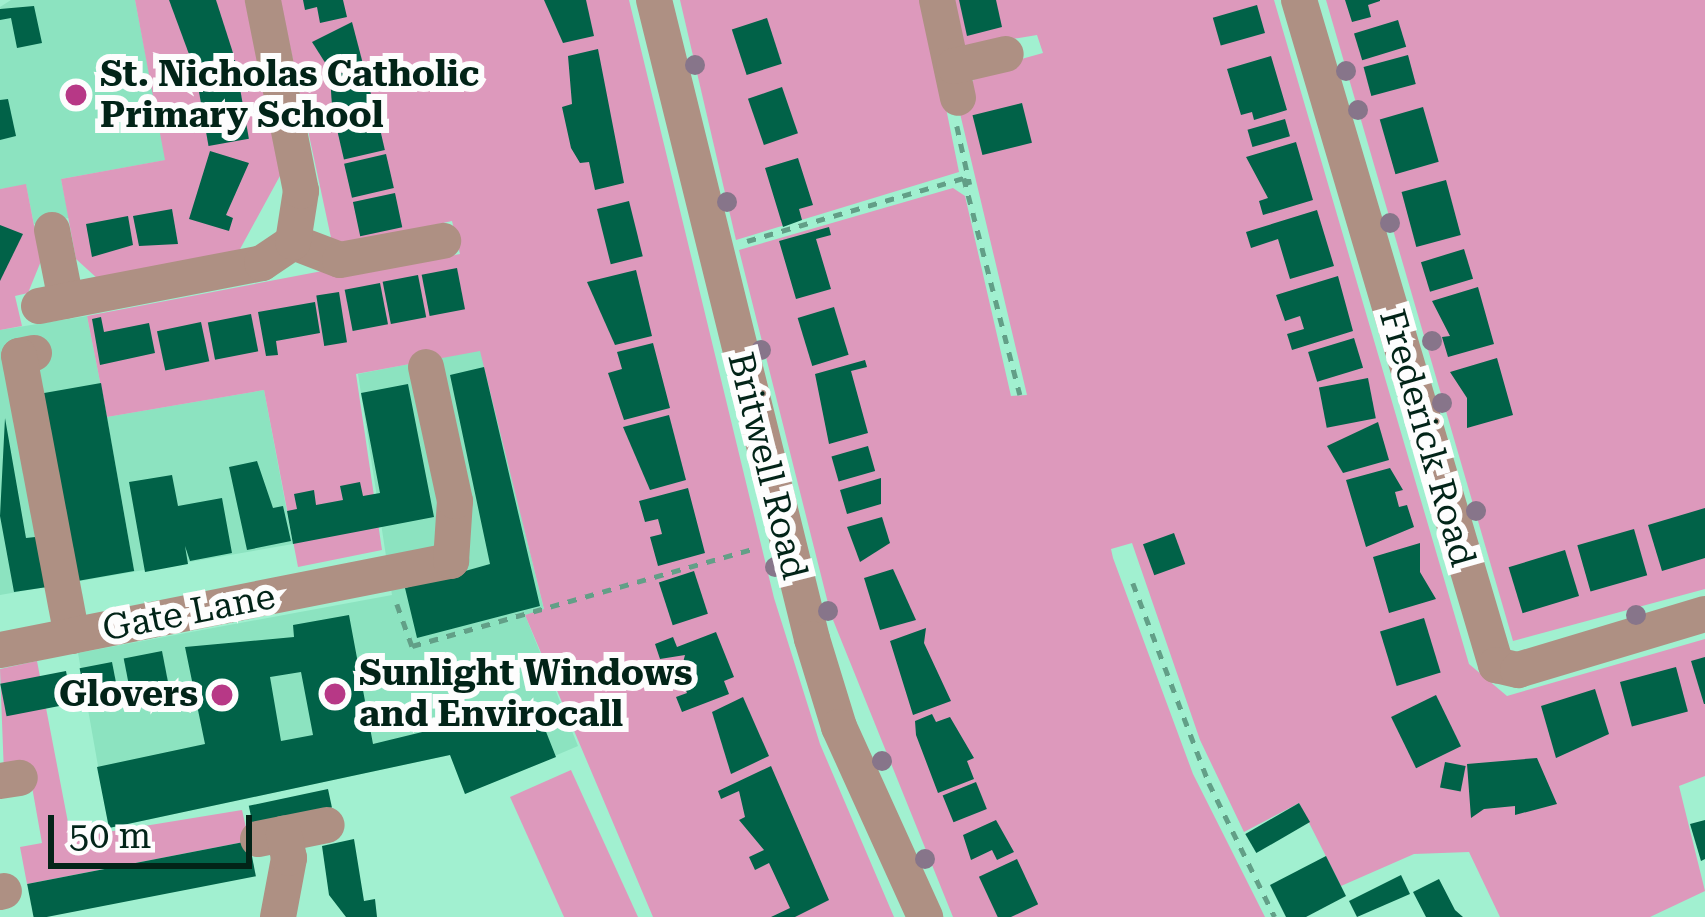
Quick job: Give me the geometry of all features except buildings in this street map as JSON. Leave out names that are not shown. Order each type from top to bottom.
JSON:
[{"type":"street","points":[[52,230],[52,303],[262,262],[293,242],[301,191],[263,0]]},
{"type":"street","name":"Britwell Road","points":[[654,0],[785,540],[839,727],[925,917]]},
{"type":"street","points":[[938,0],[956,82],[1006,54]]},
{"type":"street","name":"Frederick Road","points":[[1299,0],[1496,665],[1518,670],[1705,614]]},
{"type":"street","points":[[293,242],[340,260],[443,241]]},
{"type":"street","points":[[34,353],[19,356],[72,636]]},
{"type":"street","name":"Gate Lane","points":[[0,650],[451,561],[455,501],[426,367]]},
{"type":"street","points":[[281,906],[271,836],[327,825]]},
{"type":"path","points":[[956,82],[953,110],[1020,395]]},
{"type":"path","points":[[713,251],[951,178],[964,178],[972,190]]},
{"type":"path","points":[[382,576],[412,646],[785,540]]},
{"type":"path","points":[[1133,583],[1209,783],[1275,917]]},
{"type":"shaded area","name":"St. Nicholas Catholic Primary School","points":[[11,0],[135,0],[166,160],[61,179],[69,218],[34,224],[26,185],[0,189],[0,7]]},
{"type":"shaded area","points":[[135,0],[245,0],[281,174],[239,251],[98,279],[76,259],[61,179],[165,160]]},
{"type":"shaded area","points":[[280,0],[629,0],[774,598],[820,744],[894,917],[653,917],[525,615],[544,609],[480,351],[356,374],[382,550],[298,567],[264,390],[107,417],[87,316],[338,268],[340,277],[460,254],[452,221],[333,247]]},
{"type":"shaded area","points":[[680,0],[924,0],[959,172],[736,240]]},
{"type":"shaded area","points":[[947,0],[1274,0],[1469,664],[1507,696],[1705,639],[1705,776],[1679,786],[1705,891],[1650,917],[1500,917],[1469,852],[1414,854],[1341,886],[1299,803],[1244,832],[1200,740],[1132,543],[1111,549],[1113,558],[1193,774],[1265,917],[953,917],[831,615],[739,250],[953,188],[965,196],[1011,396],[1027,395],[958,105],[979,71],[1043,53],[1037,35],[964,47]]},
{"type":"shaded area","points":[[1326,0],[1705,0],[1705,589],[1513,641]]},
{"type":"shaded area","points":[[26,184],[41,261],[28,293],[15,296],[22,326],[0,330],[0,189]]},
{"type":"shaded area","points":[[87,316],[107,417],[264,390],[293,544],[0,595],[0,330]]},
{"type":"shaded area","points":[[481,350],[544,610],[525,615],[578,746],[465,794],[450,755],[109,828],[78,653],[392,595],[358,374]]},
{"type":"shaded area","points":[[37,661],[71,838],[242,810],[249,841],[27,884],[20,847],[42,843],[29,770],[4,774],[0,669]]},
{"type":"shaded area","points":[[571,770],[638,917],[564,917],[510,797]]},
{"type":"place","name":"St. Nicholas Catholic Primary School","points":[[76,95]]},
{"type":"place","name":"Sunlight Windows and Envirocall","points":[[335,694]]},
{"type":"place","name":"Glovers","points":[[222,695]]}]
